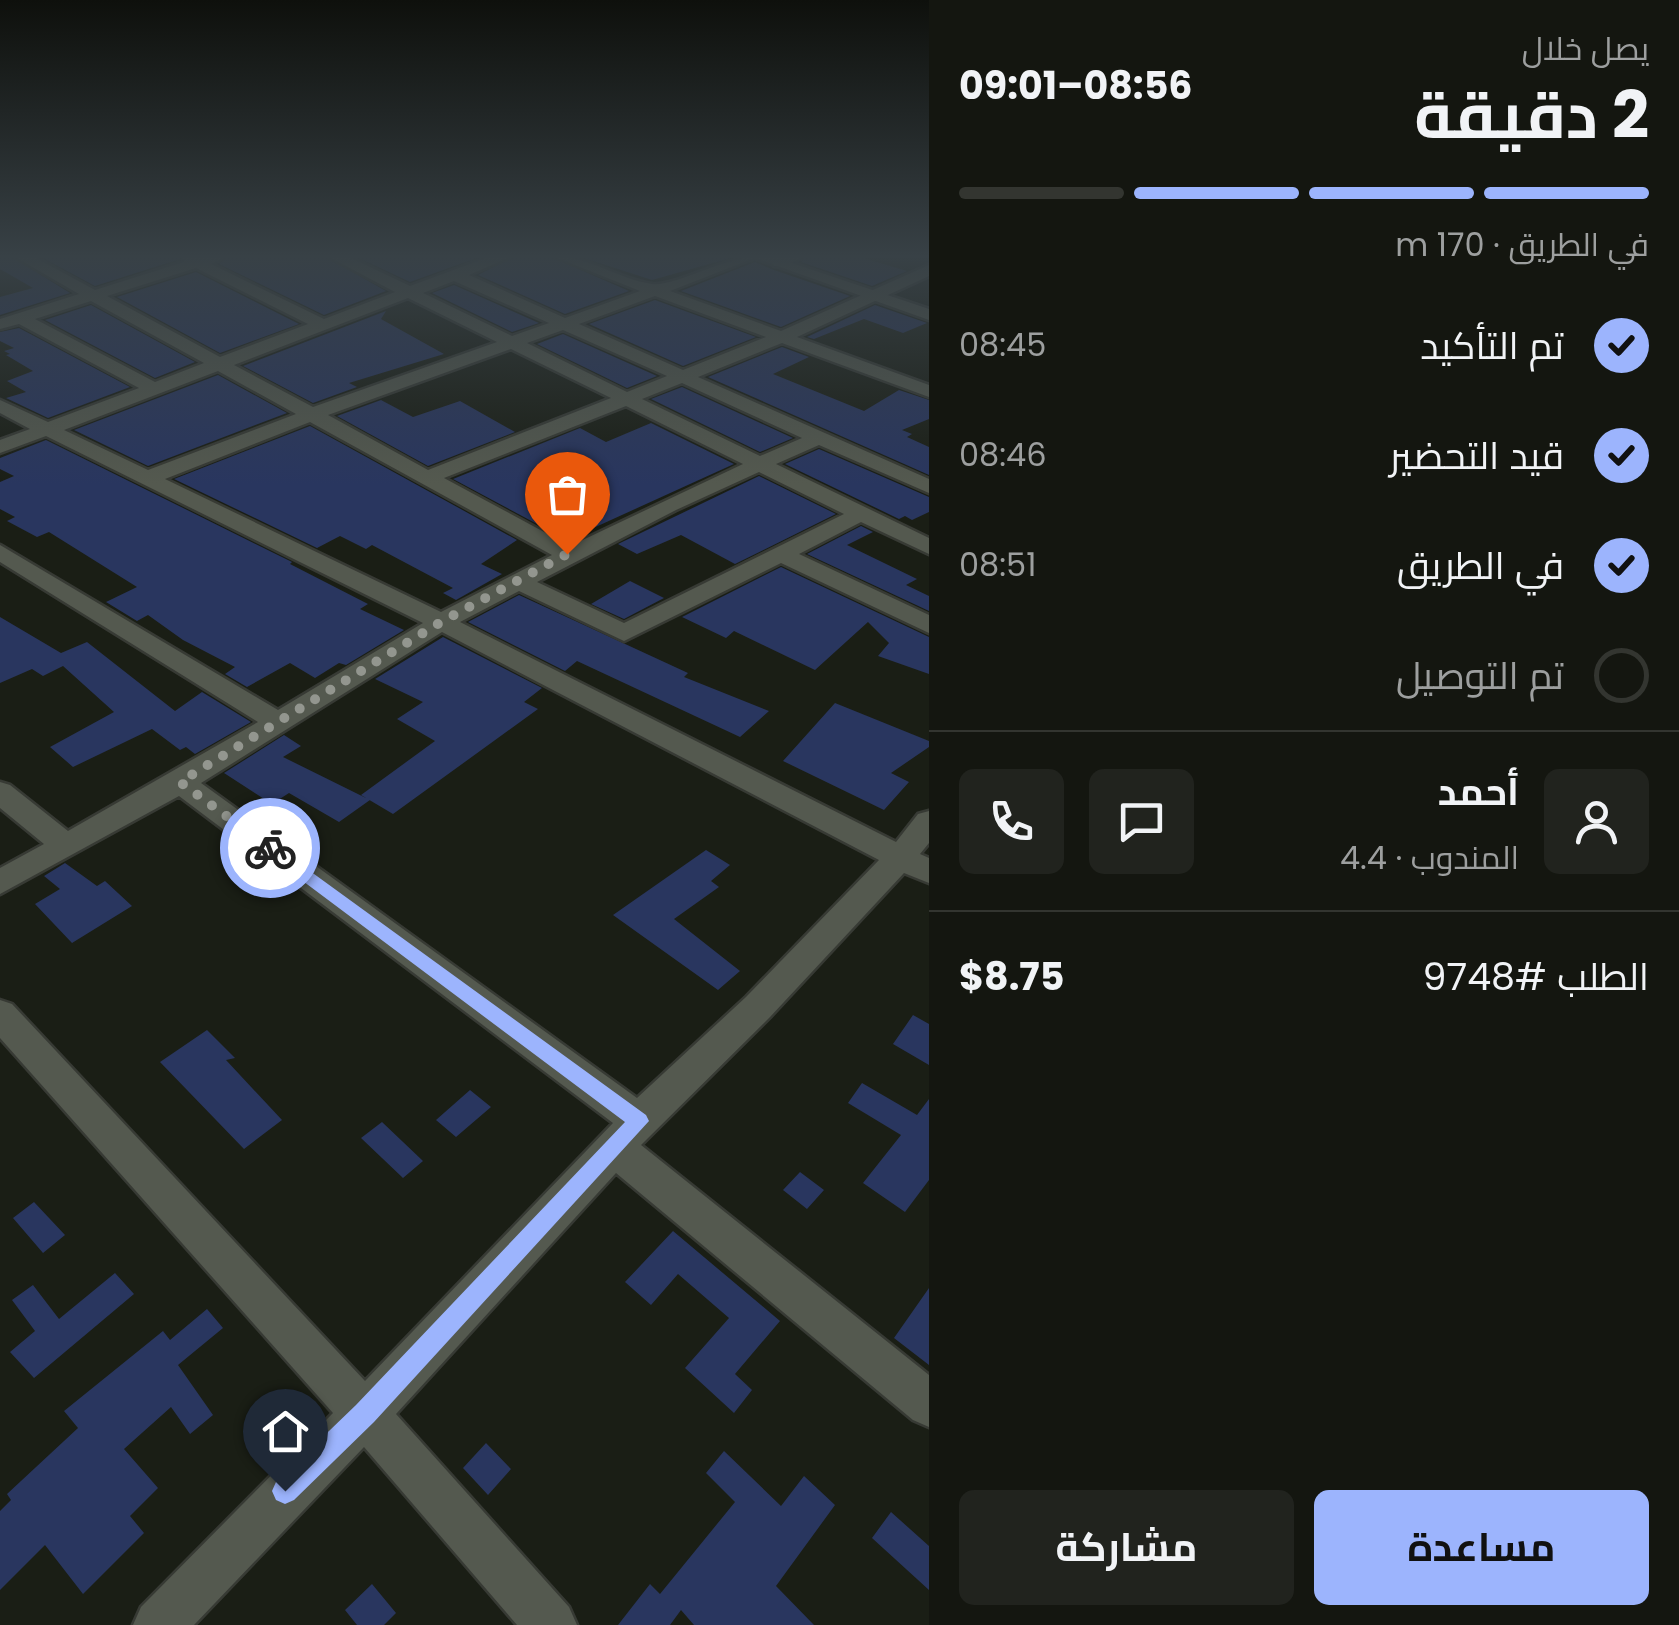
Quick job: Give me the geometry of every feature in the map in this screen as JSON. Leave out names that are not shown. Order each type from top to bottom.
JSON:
[{"type":"street","points":[[49,333],[151,387]]},
{"type":"street","points":[[159,333],[567,554]]},
{"type":"street","points":[[0,447],[296,333]]},
{"type":"street","points":[[492,333],[929,547]]},
{"type":"street","points":[[146,479],[540,333]]},
{"type":"street","points":[[585,333],[929,487]]},
{"type":"street","points":[[766,333],[929,391]]},
{"type":"street","points":[[429,477],[791,333]]},
{"type":"street","points":[[0,406],[441,622],[915,864]]},
{"type":"street","points":[[0,882],[180,782],[441,622],[567,554],[822,436]]},
{"type":"street","points":[[516,582],[624,634],[858,515]]},
{"type":"street","points":[[0,552],[277,720]]},
{"type":"street","points":[[781,554],[929,625]]},
{"type":"street","points":[[180,782],[627,1135],[929,1404]]},
{"type":"street","points":[[0,792],[64,845]]},
{"type":"street","points":[[159,1625],[285,1491],[365,1414],[627,1135],[758,1007],[915,864],[929,821]]},
{"type":"street","points":[[0,1014],[365,1414],[550,1625]]},
{"type":"building","points":[[0,333],[28,333],[130,387],[48,418],[6,398],[26,392],[7,381],[33,371],[6,355],[10,354],[4,351],[14,348],[0,341]]},
{"type":"building","points":[[69,333],[142,333],[195,362],[155,378]]},
{"type":"building","points":[[183,333],[275,333],[220,353]]},
{"type":"building","points":[[329,333],[406,333],[444,354],[349,383],[357,387],[313,403],[243,366]]},
{"type":"building","points":[[609,333],[745,333],[756,337],[683,366]]},
{"type":"building","points":[[816,333],[829,333],[814,339],[807,337]]},
{"type":"building","points":[[563,334],[657,376],[627,388],[537,344]]},
{"type":"building","points":[[782,347],[809,357],[773,374],[864,411],[899,390],[929,400],[929,419],[902,430],[912,434],[907,437],[929,447],[929,475],[708,377]]},
{"type":"building","points":[[218,375],[287,413],[148,466],[74,430]]},
{"type":"building","points":[[682,387],[793,438],[760,452],[651,399]]},
{"type":"building","points":[[381,400],[413,417],[460,401],[515,432],[428,466],[337,416]]},
{"type":"building","points":[[651,423],[734,464],[567,540],[453,479],[580,428],[606,442]]},
{"type":"building","points":[[310,426],[517,540],[481,564],[502,574],[456,600],[443,593],[453,588],[372,545],[366,549],[340,536],[317,548],[174,479]]},
{"type":"building","points":[[46,440],[292,562],[368,604],[360,609],[404,630],[346,665],[339,663],[315,678],[290,663],[247,687],[225,674],[235,667],[183,640],[148,615],[137,621],[106,602],[137,587],[49,532],[37,537],[7,521],[15,517],[0,509],[0,482],[14,476],[0,469],[0,458]]},
{"type":"building","points":[[819,449],[929,497],[929,512],[912,520],[905,516],[899,519],[785,464]]},
{"type":"building","points":[[759,476],[836,514],[735,564],[681,535],[637,554],[618,544]]},
{"type":"building","points":[[861,526],[873,532],[847,545],[917,579],[906,585],[929,596],[929,611],[807,554]]},
{"type":"building","points":[[781,567],[929,637],[929,674],[878,656],[889,643],[868,622],[815,670],[734,631],[726,638],[682,617]]},
{"type":"building","points":[[630,581],[664,598],[624,619],[591,604]]},
{"type":"building","points":[[519,595],[688,673],[684,677],[769,711],[740,737],[577,661],[565,671],[468,622]]},
{"type":"building","points":[[0,617],[61,653],[87,642],[175,711],[202,692],[251,722],[195,754],[186,747],[180,750],[152,729],[73,767],[50,747],[114,712],[63,666],[43,676],[32,669],[0,683]]},
{"type":"building","points":[[443,637],[542,688],[524,702],[538,709],[393,814],[361,795],[435,741],[397,719],[423,702],[375,679]]},
{"type":"building","points":[[835,703],[929,741],[929,747],[891,773],[909,782],[884,810],[783,761]]},
{"type":"building","points":[[284,735],[301,746],[283,757],[370,800],[339,822],[289,793],[272,804],[224,773]]},
{"type":"building","points":[[706,850],[730,865],[711,881],[719,887],[674,919],[740,971],[718,990],[613,915]]},
{"type":"building","points":[[65,863],[97,886],[105,881],[132,906],[72,943],[35,904],[60,889],[44,876]]},
{"type":"building","points":[[913,1015],[929,1024],[929,1065],[893,1044]]},
{"type":"building","points":[[207,1030],[235,1058],[226,1060],[282,1120],[244,1149],[160,1062]]},
{"type":"building","points":[[862,1083],[917,1115],[929,1099],[929,1180],[905,1212],[863,1183],[901,1135],[848,1103]]},
{"type":"building","points":[[470,1090],[491,1107],[456,1137],[436,1120]]},
{"type":"building","points":[[382,1122],[423,1161],[403,1178],[361,1138]]},
{"type":"building","points":[[800,1172],[824,1190],[807,1209],[783,1190]]},
{"type":"building","points":[[34,1202],[65,1235],[43,1253],[13,1218]]},
{"type":"building","points":[[673,1231],[780,1321],[735,1374],[752,1390],[734,1413],[685,1368],[729,1318],[678,1274],[651,1305],[625,1282]]},
{"type":"building","points":[[115,1273],[134,1294],[34,1378],[10,1352],[35,1331],[12,1300],[33,1285],[59,1319]]},
{"type":"building","points":[[929,1288],[929,1365],[894,1338]]},
{"type":"building","points":[[207,1309],[223,1328],[178,1365],[213,1415],[190,1434],[171,1407],[124,1449],[158,1488],[130,1516],[144,1533],[83,1594],[45,1545],[0,1590],[0,1511],[11,1500],[7,1494],[78,1428],[64,1411],[163,1331],[170,1340]]},
{"type":"building","points":[[486,1443],[511,1469],[488,1495],[463,1468]]},
{"type":"building","points":[[724,1451],[781,1506],[804,1476],[835,1505],[776,1586],[814,1625],[694,1625],[681,1610],[670,1625],[618,1625],[650,1584],[660,1594],[735,1502],[706,1473]]},
{"type":"building","points":[[891,1512],[929,1546],[929,1590],[872,1538]]},
{"type":"building","points":[[372,1584],[396,1613],[384,1625],[357,1625],[345,1610]]},
{"type":"way so far","points":[[270,848],[180,782],[441,622],[567,554]]},
{"type":"route","points":[[270,848],[639,1121],[365,1414],[285,1491]]}]
